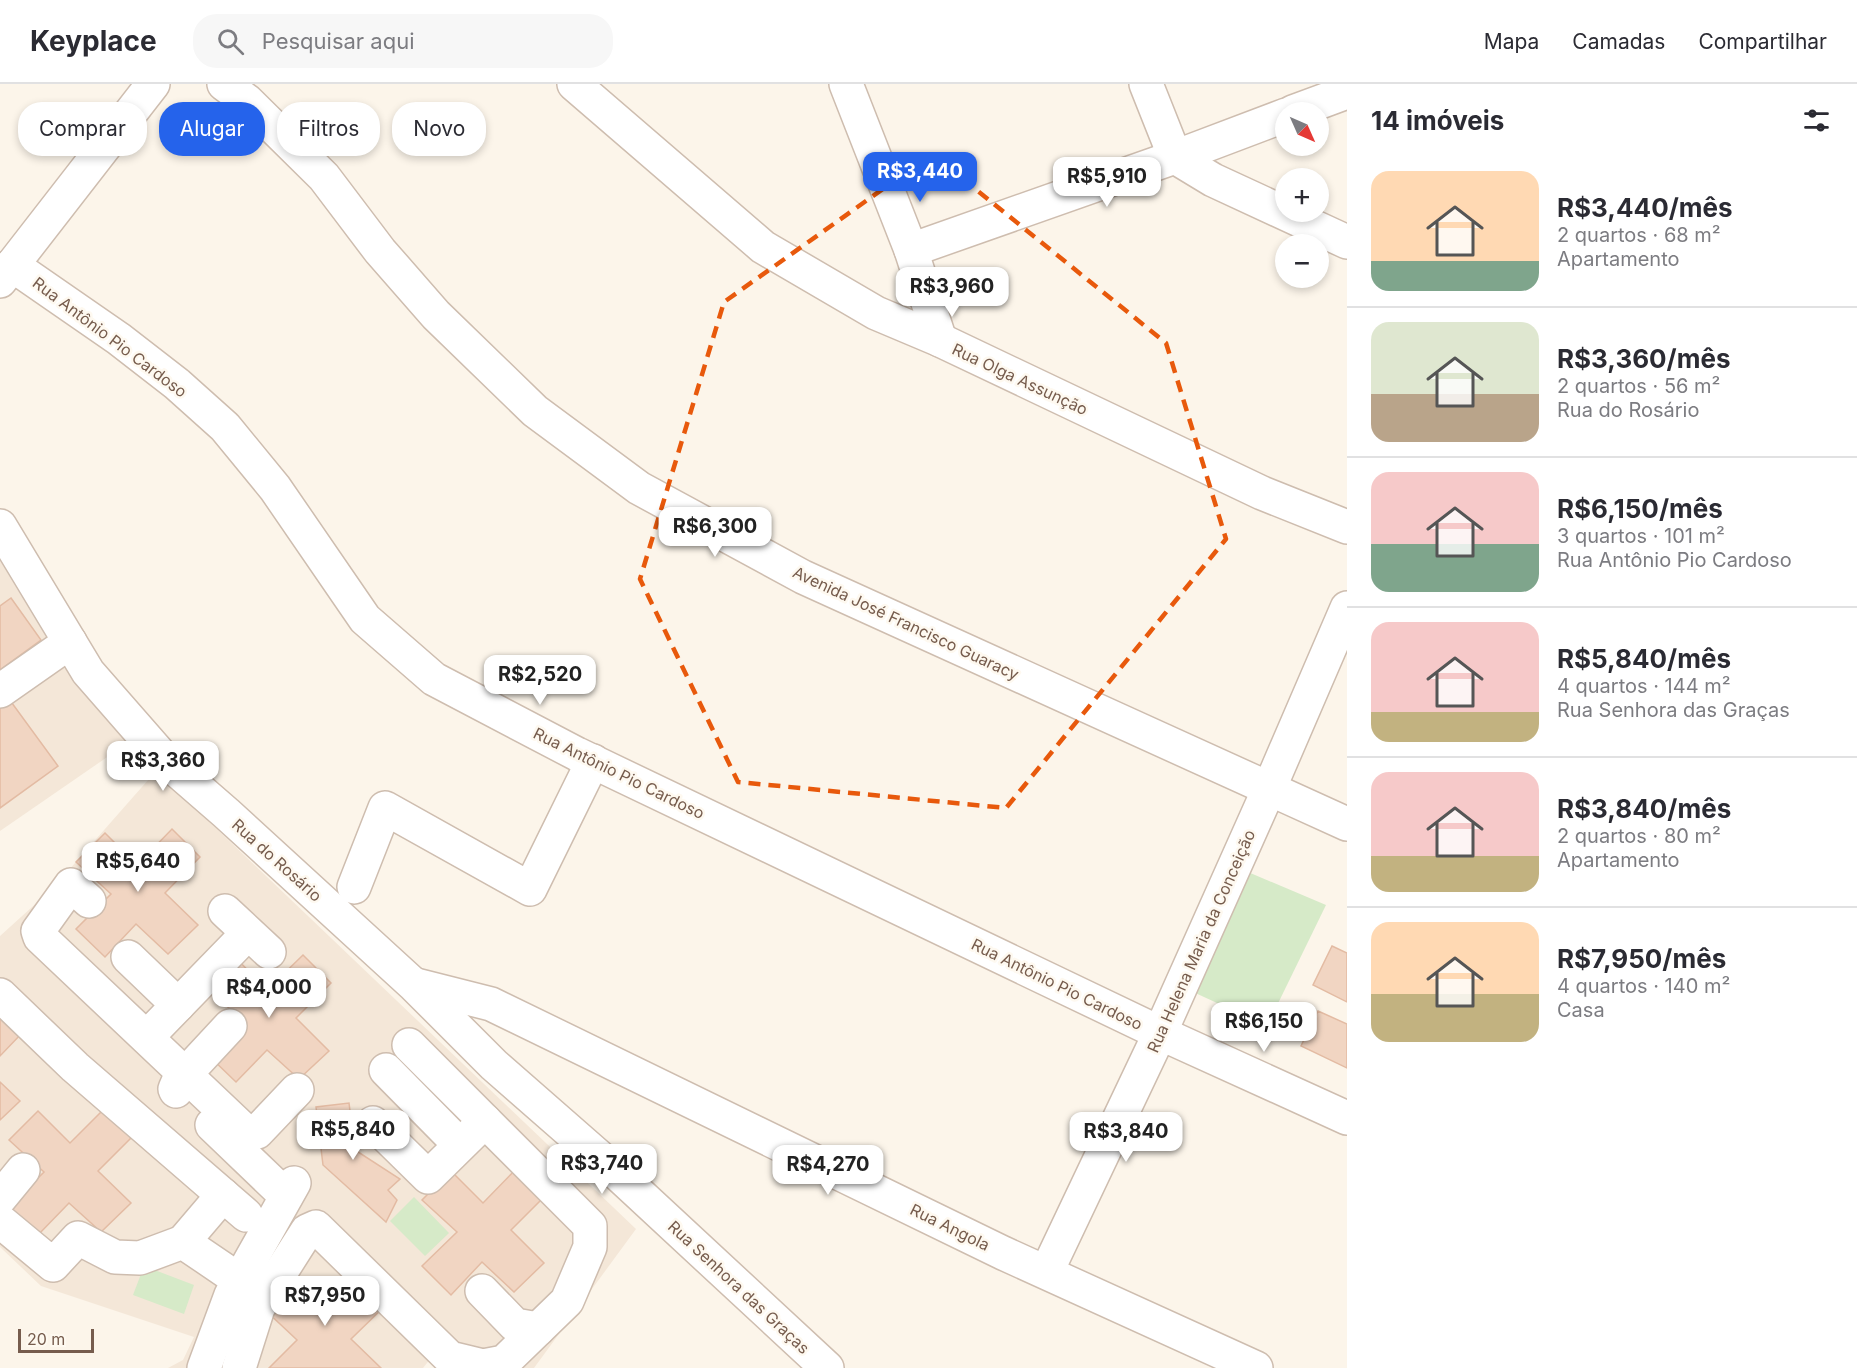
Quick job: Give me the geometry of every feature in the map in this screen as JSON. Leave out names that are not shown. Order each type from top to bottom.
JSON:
[{"type":"street","points":[[6,273],[153,84]]},
{"type":"street","name":"Avenida José Francisco Guaracy","points":[[224,84],[247,101],[324,177],[380,251],[444,323],[535,411],[639,488],[803,577],[1347,824]]},
{"type":"street","name":"Rua Olga Assunção","points":[[574,84],[763,247],[876,313],[940,340],[1262,494],[1347,527]]},
{"type":"street","points":[[846,84],[911,250],[940,340]]},
{"type":"street","points":[[1146,84],[1175,157],[1213,180],[1347,242]]},
{"type":"street","points":[[1320,102],[1347,92]]},
{"type":"street","points":[[911,250],[1275,119]]},
{"type":"street","name":"Rua Antônio Pio Cardoso","points":[[6,273],[119,339],[177,384],[225,427],[275,488],[365,619],[434,679],[593,761],[1160,1033],[1347,1118]]},
{"type":"street","name":"Rua do Rosário","points":[[0,526],[88,672],[165,760],[414,985]]},
{"type":"street","name":"Rua Helena Maria da Conceição","points":[[1047,1271],[1160,1033],[1347,608]]},
{"type":"street","points":[[0,691],[70,642]]},
{"type":"street","points":[[354,886],[385,808],[530,889],[593,761]]},
{"type":"street","points":[[89,901],[71,885],[38,931],[40,937],[246,1132],[257,1132],[297,1090]]},
{"type":"street","points":[[147,1037],[248,932]]},
{"type":"street","points":[[128,957],[178,1005]]},
{"type":"street","name":"Rua Angola","points":[[414,985],[492,1004],[1003,1253],[1047,1271],[1256,1368]]},
{"type":"street","name":"Rua Senhora das Graças","points":[[414,985],[494,1065],[606,1164],[827,1368]]},
{"type":"street","points":[[0,995],[75,1067],[234,1205],[183,1242],[140,1258],[115,1257],[78,1238],[53,1265],[0,1221]]},
{"type":"street","points":[[230,1026],[175,1089],[290,1189],[255,1274],[258,1308],[239,1368]]},
{"type":"street","points":[[204,1368],[231,1295],[306,1231],[316,1227],[450,1358],[483,1366],[504,1362],[567,1301],[590,1247],[590,1226],[409,1045]]},
{"type":"street","points":[[386,1070],[460,1145]]},
{"type":"street","points":[[373,1123],[428,1177],[485,1120]]},
{"type":"street","points":[[0,1198],[23,1170]]},
{"type":"street","points":[[183,1242],[255,1274]]},
{"type":"street","points":[[482,1291],[515,1324],[538,1329]]},
{"type":"highlighted area","points":[[932,154],[1166,343],[1226,539],[1006,808],[738,782],[640,579],[724,302]]},
{"type":"shaded area","points":[[0,555],[16,586],[129,742],[0,831]]},
{"type":"shaded area","points":[[156,771],[636,1229],[534,1368],[458,1368],[431,1358],[423,1368],[168,1368],[183,1360],[194,1337],[41,1286],[0,1247],[0,936],[53,888]]},
{"type":"green space","points":[[1248,872],[1326,905],[1267,1026],[1191,991]]},
{"type":"green space","points":[[414,1197],[449,1233],[425,1256],[390,1221]]},
{"type":"green space","points":[[144,1266],[194,1285],[184,1314],[133,1295]]},
{"type":"building","points":[[11,598],[41,640],[0,670],[0,606]]},
{"type":"building","points":[[9,699],[58,766],[0,808],[0,705]]},
{"type":"building","points":[[172,829],[200,857],[165,893],[198,925],[168,954],[136,924],[105,957],[76,929],[111,894],[76,862],[105,833],[137,865]]},
{"type":"building","points":[[1332,946],[1347,953],[1347,1002],[1313,985]]},
{"type":"building","points":[[303,955],[331,983],[296,1018],[329,1051],[299,1079],[267,1050],[236,1082],[207,1054],[242,1020],[207,988],[236,958],[267,990]]},
{"type":"building","points":[[0,1011],[22,1033],[0,1056]]},
{"type":"building","points":[[1318,1011],[1347,1024],[1347,1068],[1301,1046]]},
{"type":"building","points":[[0,1082],[20,1101],[0,1120]]},
{"type":"building","points":[[349,1103],[355,1150],[400,1179],[388,1190],[397,1200],[386,1222],[323,1165],[316,1107]]},
{"type":"building","points":[[105,1108],[133,1136],[98,1171],[131,1203],[101,1232],[69,1203],[38,1235],[9,1207],[44,1172],[9,1140],[38,1111],[70,1143]]},
{"type":"building","points":[[518,1167],[546,1195],[511,1230],[544,1263],[514,1292],[482,1262],[451,1295],[422,1266],[457,1232],[422,1200],[451,1171],[483,1203]]},
{"type":"building","points":[[359,1276],[387,1304],[351,1339],[381,1368],[269,1368],[297,1340],[263,1308],[292,1279],[323,1311]]}]
